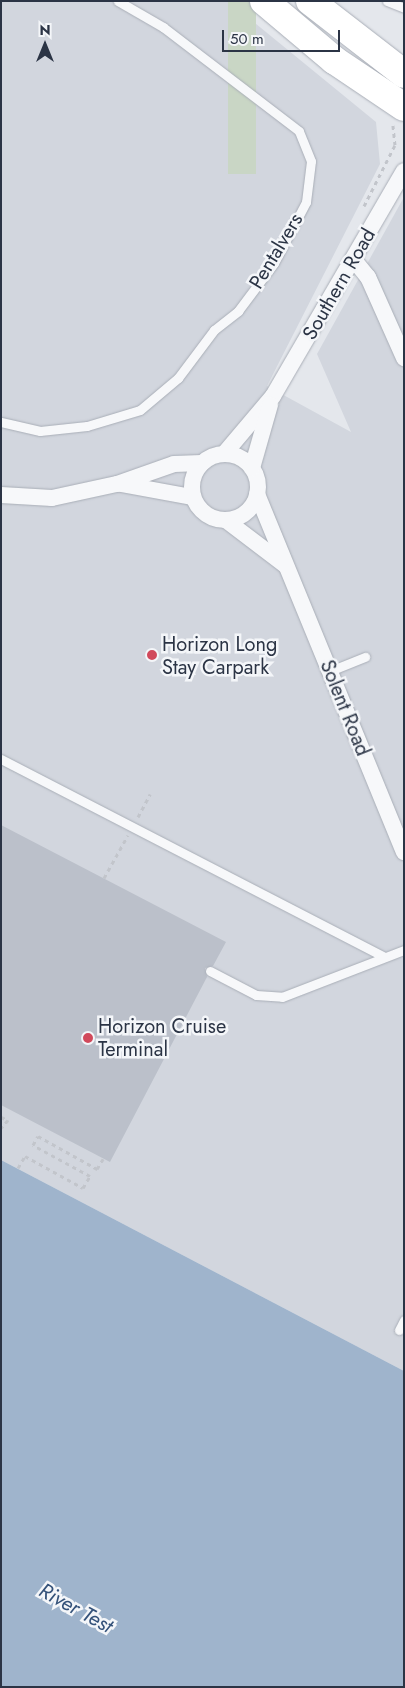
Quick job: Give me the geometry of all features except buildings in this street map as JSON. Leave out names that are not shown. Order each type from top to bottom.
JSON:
[{"type":"highway","points":[[264,1],[334,60],[404,108]]},
{"type":"highway","points":[[310,1],[404,74]]},
{"type":"street","name":"Southern Road","points":[[224,454],[273,396],[354,260],[404,171]]},
{"type":"street","points":[[354,260],[368,277],[401,340],[404,358]]},
{"type":"street","name":"Southern Road","points":[[252,468],[273,396]]},
{"type":"street","points":[[1,495],[33,500],[116,484],[174,464],[202,463],[224,454],[252,468],[257,494],[247,512],[227,521],[205,515],[192,497],[192,478],[202,463]]},
{"type":"street","points":[[116,484],[192,497]]},
{"type":"street","name":"Solent Road","points":[[257,494],[281,543],[285,565],[404,852]]},
{"type":"street","name":"Solent Road","points":[[227,521],[285,565]]},
{"type":"lane","name":"Pentalvers","points":[[1,422],[40,431],[78,427],[140,410],[178,378],[214,330],[238,311],[274,263],[306,202],[311,161],[299,131],[163,27],[118,1]]},
{"type":"lane","points":[[387,1],[404,8]]},
{"type":"lane","points":[[330,671],[365,656]]},
{"type":"lane","points":[[1,759],[384,957]]},
{"type":"lane","points":[[210,971],[256,995],[282,997],[404,950]]},
{"type":"lane","points":[[399,1330],[404,1320]]},
{"type":"path","points":[[1,1117],[8,1120],[1,1128]]},
{"type":"path","points":[[18,1168],[25,1156],[83,1188],[90,1176],[33,1145],[38,1136],[97,1169],[103,1158]]},
{"type":"shaded area","points":[[1,1],[228,1],[376,122],[380,164],[267,386],[351,432],[317,354],[404,197],[404,1371],[1,1160]]},
{"type":"green space","points":[[228,1],[256,1],[256,174],[228,174]]},
{"type":"water","name":"River Test","points":[[1,1160],[404,1371],[404,1687],[1,1687]]},
{"type":"place","name":"Horizon Long Stay Carpark","points":[[152,655]]},
{"type":"place","name":"Horizon Cruise Terminal","points":[[88,1038]]}]
